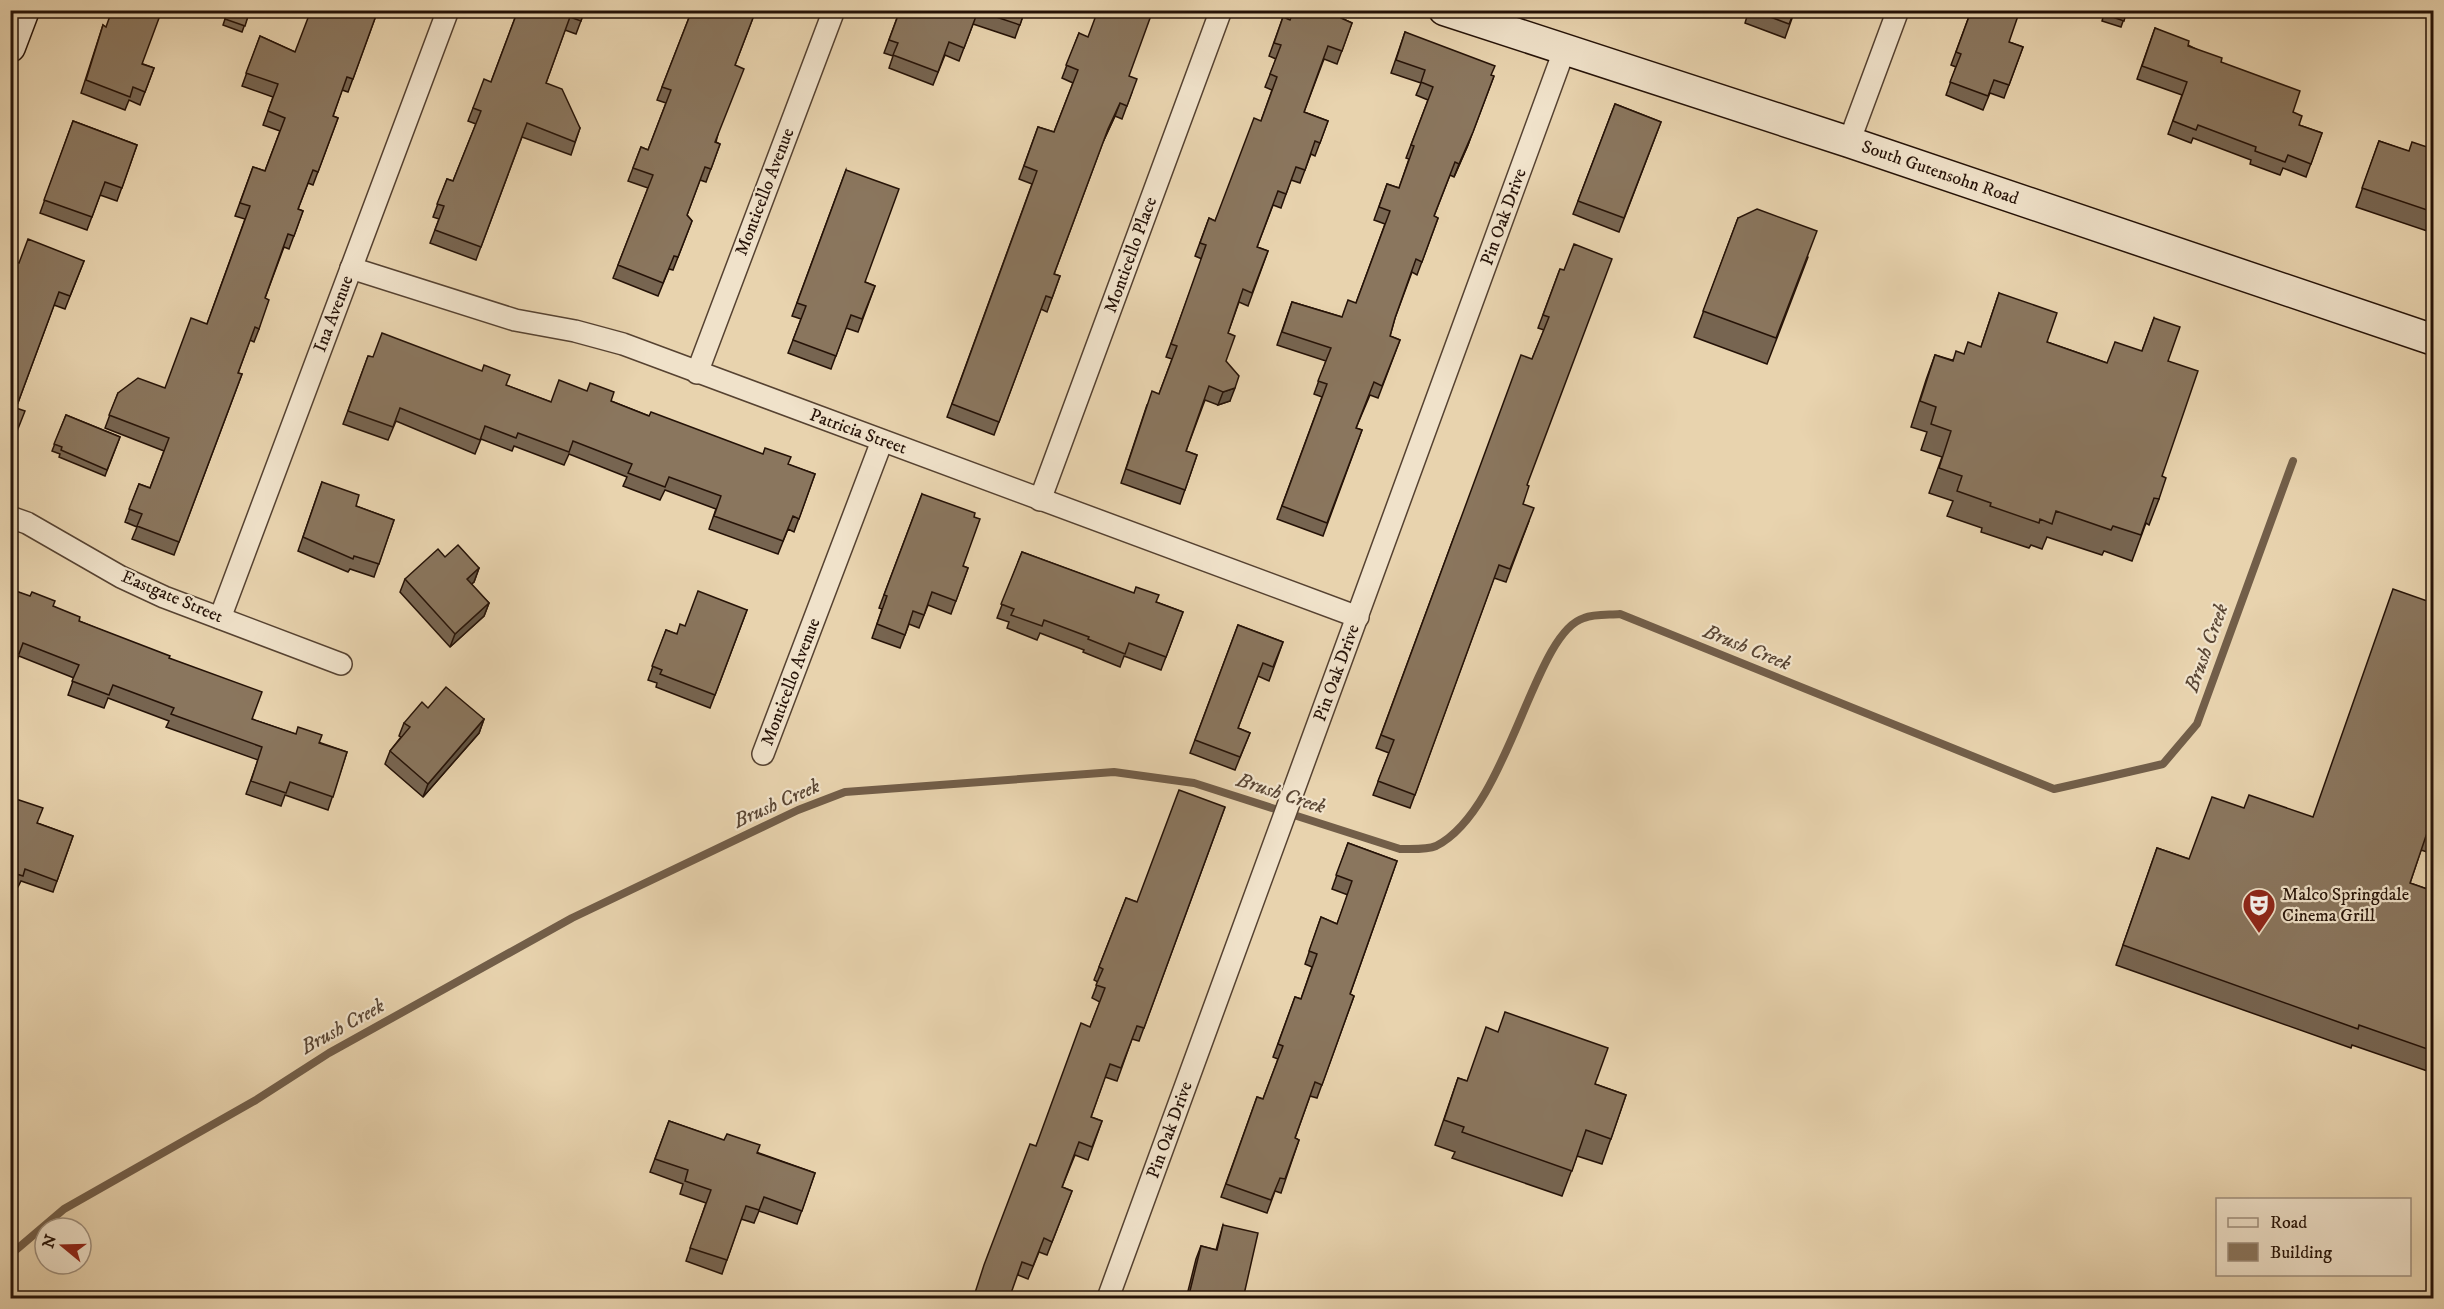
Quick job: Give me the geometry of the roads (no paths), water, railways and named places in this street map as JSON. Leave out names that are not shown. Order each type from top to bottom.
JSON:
[{"type":"street","points":[[10,47],[24,10]]},
{"type":"street","name":"Ina Avenue","points":[[220,618],[448,10]]},
{"type":"street","name":"Monticello Avenue","points":[[697,373],[834,10]]},
{"type":"street","name":"Monticello Place","points":[[1040,500],[1221,10]]},
{"type":"street","name":"South Gutensohn Road","points":[[1444,10],[1849,142],[2433,340]]},
{"type":"street","points":[[1849,142],[1898,10]]},
{"type":"street","name":"Pin Oak Drive","points":[[1108,1299],[1565,48]]},
{"type":"street","name":"Patricia Street","points":[[351,268],[514,320],[575,331],[623,345],[1358,617]]},
{"type":"street","name":"Monticello Avenue","points":[[763,754],[882,441]]},
{"type":"street","name":"Eastgate Street","points":[[10,517],[69,546],[121,577],[341,664]]},
{"type":"waterway","name":"Brush Creek","points":[[10,1255],[64,1209],[256,1100],[329,1053],[572,918],[798,810],[845,792],[1114,772],[1194,783],[1400,849],[1424,849],[1436,846],[1461,826],[1483,797],[1550,655],[1566,631],[1588,617],[1620,614],[2054,789],[2163,764],[2197,724],[2293,461]]},
{"type":"place","name":"Malco Springdale Cinema Grill","points":[[2259,934]]}]
